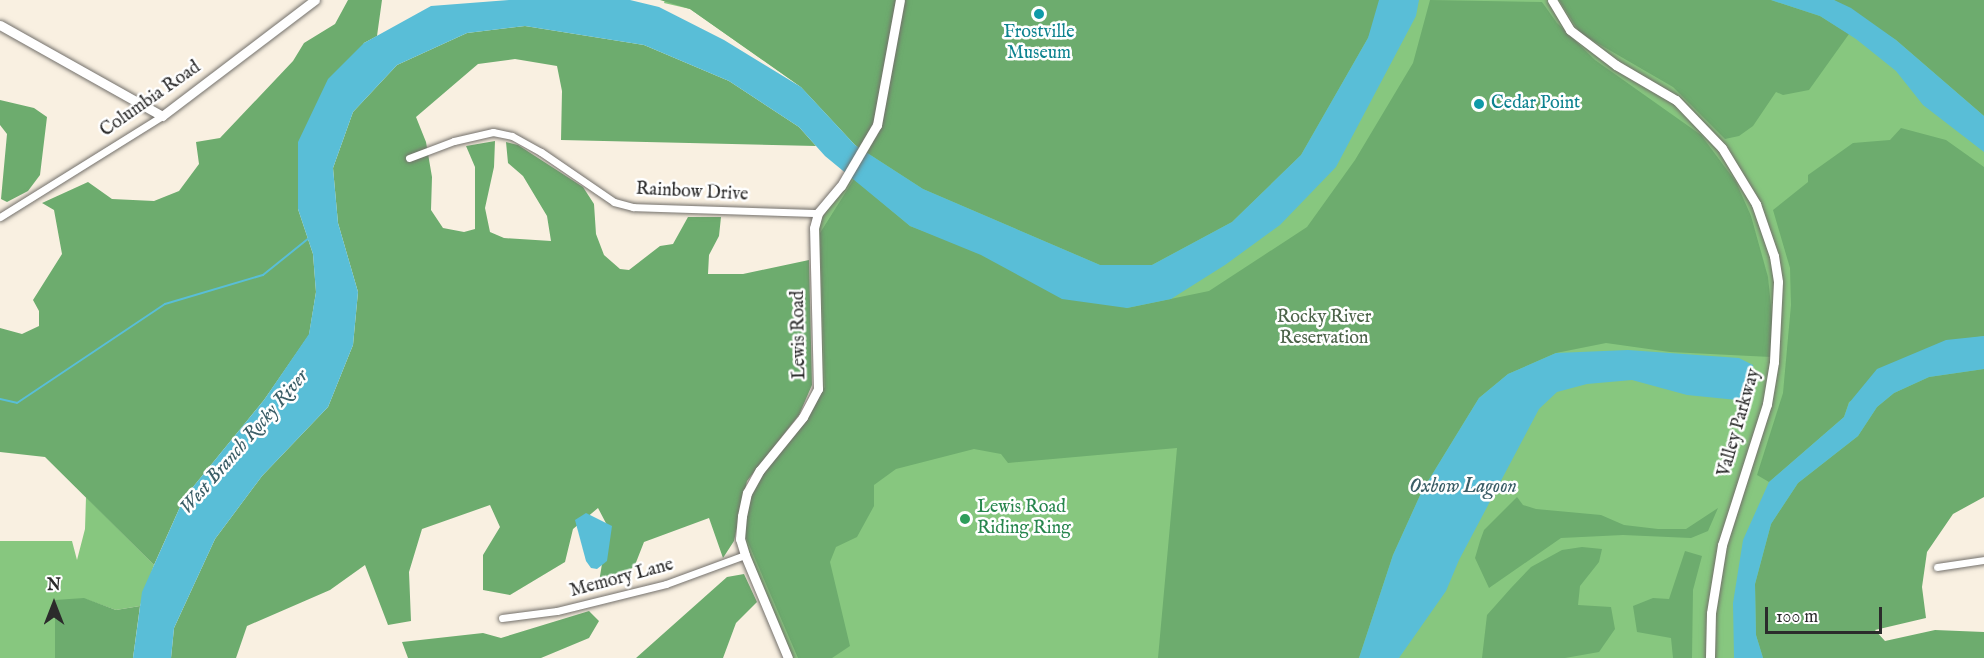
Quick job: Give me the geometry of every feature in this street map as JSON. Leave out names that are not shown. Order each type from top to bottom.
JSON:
[{"type":"street","name":"Columbia Road","points":[[0,218],[162,116],[315,0]]},
{"type":"street","points":[[818,213],[841,186],[867,144],[884,100],[900,0]]},
{"type":"street","name":"Valley Parkway","points":[[1553,2],[1570,30],[1591,48],[1676,100],[1708,132],[1744,181],[1774,256],[1778,282],[1774,363],[1767,404],[1722,544],[1711,613],[1710,658]]},
{"type":"street","points":[[0,25],[162,116]]},
{"type":"street","name":"Rainbow Drive","points":[[409,158],[454,141],[493,132],[512,136],[541,152],[614,202],[633,207],[818,213]]},
{"type":"street","name":"Lewis Road","points":[[788,658],[740,540],[747,493],[818,389],[814,228],[818,213]]},
{"type":"street","name":"Memory Lane","points":[[502,618],[557,611],[666,584],[745,555]]},
{"type":"street","points":[[1937,567],[1984,560]]},
{"type":"green space","points":[[348,0],[382,0],[377,36],[364,43],[298,209],[313,254],[316,292],[309,335],[264,400],[184,498],[154,565],[45,457],[0,452],[0,328],[22,334],[39,326],[39,311],[33,300],[62,254],[54,210],[42,203],[88,182],[112,199],[154,201],[179,191],[199,164],[196,142],[220,138],[293,61],[304,43],[335,24]]},
{"type":"green space","points":[[660,0],[1384,0],[1368,38],[1301,155],[1232,222],[1152,265],[1100,265],[923,189],[855,145],[801,87],[690,9]]},
{"type":"green space","name":"Rocky River Reservation","points":[[665,0],[1920,0],[1984,48],[1984,470],[1844,658],[788,658],[740,543],[821,397],[814,231],[862,152],[801,87],[690,9],[664,3]]},
{"type":"green space","points":[[1430,0],[1542,2],[1557,23],[1595,60],[1701,135],[1736,182],[1751,216],[1768,277],[1773,325],[1771,357],[1670,352],[1606,343],[1556,353],[1508,374],[1479,398],[1422,491],[1393,555],[1359,658],[1158,658],[1177,448],[1008,463],[1001,454],[974,449],[896,469],[874,485],[874,506],[857,537],[836,547],[830,562],[850,646],[832,658],[798,658],[744,533],[752,489],[825,387],[820,233],[854,179],[910,226],[1127,308],[1209,291],[1307,227],[1355,160],[1413,63]]},
{"type":"green space","points":[[1559,0],[1771,0],[1820,16],[1849,34],[1809,90],[1783,95],[1776,92],[1753,126],[1739,136],[1725,139],[1673,87],[1580,33]]},
{"type":"green space","points":[[1834,0],[1984,0],[1984,116],[1896,40]]},
{"type":"green space","points":[[525,26],[644,45],[729,81],[799,127],[816,146],[561,140],[562,91],[557,66],[515,59],[478,64],[416,117],[426,142],[432,177],[431,210],[443,228],[464,232],[475,229],[475,167],[466,146],[495,141],[494,167],[485,208],[490,232],[504,238],[551,241],[547,216],[523,176],[508,163],[506,142],[518,145],[583,187],[594,204],[596,234],[604,255],[620,269],[629,270],[660,246],[673,244],[688,217],[721,217],[719,236],[709,255],[708,274],[743,274],[809,260],[812,385],[799,415],[747,481],[734,541],[723,558],[709,518],[644,542],[635,565],[619,581],[599,582],[608,527],[598,508],[573,529],[565,562],[510,595],[483,590],[483,555],[500,527],[490,505],[422,529],[409,572],[411,621],[388,625],[365,565],[330,590],[247,626],[236,658],[171,658],[174,628],[215,539],[262,476],[328,407],[353,345],[358,292],[338,223],[333,168],[353,112],[397,65],[467,33]]},
{"type":"green space","points":[[0,100],[34,108],[47,117],[40,175],[28,191],[7,202],[1,199],[7,134],[0,125]]},
{"type":"green space","points":[[1901,128],[1946,140],[1984,167],[1984,336],[1971,338],[1849,402],[1844,417],[1769,482],[1757,475],[1783,393],[1791,305],[1790,268],[1773,210],[1808,182],[1808,175],[1853,143],[1890,140]]},
{"type":"green space","points":[[1984,369],[1984,497],[1953,514],[1927,552],[1922,587],[1926,618],[1875,630],[1885,641],[1935,630],[1984,632],[1984,658],[1763,658],[1756,635],[1755,584],[1771,524],[1798,483],[1858,436],[1877,407],[1894,393],[1929,377]]},
{"type":"green space","points":[[86,497],[154,565],[140,606],[116,610],[85,599],[97,658],[0,658],[0,541],[72,541],[77,560],[85,529]]},
{"type":"green space","points":[[1517,497],[1523,505],[1536,509],[1601,515],[1624,525],[1658,529],[1686,529],[1718,508],[1708,531],[1691,538],[1623,535],[1561,538],[1489,588],[1475,558],[1480,541],[1484,530]]},
{"type":"green space","points":[[1582,547],[1602,549],[1599,562],[1580,586],[1578,605],[1611,607],[1615,629],[1599,652],[1565,658],[1482,658],[1487,615],[1511,588],[1531,567],[1562,550]]},
{"type":"green space","points":[[1685,551],[1702,556],[1693,590],[1692,658],[1673,658],[1671,638],[1637,632],[1633,606],[1653,598],[1669,599]]},
{"type":"green space","points":[[744,574],[757,602],[736,623],[723,658],[636,658],[727,577]]},
{"type":"green space","points":[[84,598],[116,610],[140,606],[133,658],[55,658],[55,600]]},
{"type":"green space","points":[[589,611],[599,621],[589,638],[541,658],[408,658],[402,642],[483,633],[501,638]]},
{"type":"water","name":"West Branch Rocky River","points":[[509,0],[630,0],[659,7],[724,40],[801,87],[855,145],[923,189],[1100,265],[1152,265],[1232,222],[1301,155],[1368,38],[1379,0],[1419,0],[1416,16],[1336,167],[1280,225],[1225,265],[1171,299],[1127,308],[1062,299],[981,255],[910,226],[825,156],[799,127],[729,81],[644,45],[525,26],[467,33],[397,65],[353,112],[333,168],[338,223],[358,292],[353,345],[328,407],[262,476],[215,539],[174,628],[171,658],[133,658],[142,592],[184,498],[264,400],[309,334],[316,292],[313,254],[298,209],[298,142],[328,79],[364,43],[431,6]]},
{"type":"water","points":[[1771,0],[1834,0],[1851,8],[1896,40],[1984,116],[1984,152],[1923,105],[1896,71],[1856,39],[1820,16]]},
{"type":"water","points":[[1984,336],[1984,369],[1929,377],[1894,393],[1877,407],[1858,436],[1798,483],[1771,524],[1755,584],[1756,635],[1763,658],[1734,658],[1733,603],[1743,540],[1769,482],[1844,417],[1849,403],[1877,369],[1946,340]]},
{"type":"water","name":"Oxbow Lagoon","points":[[1628,350],[1739,358],[1753,365],[1754,385],[1746,399],[1737,400],[1687,395],[1632,380],[1587,384],[1557,392],[1539,409],[1459,560],[1446,591],[1399,658],[1359,658],[1393,555],[1422,491],[1479,398],[1508,374],[1556,353]]},
{"type":"water","points":[[586,513],[612,526],[607,561],[597,569],[591,568],[586,561],[575,520]]},
{"type":"waterway","points":[[0,399],[17,403],[165,304],[263,275],[309,238]]},
{"type":"place","name":"Frostville Museum","points":[[1039,14]]},
{"type":"place","name":"Cedar Point","points":[[1479,104]]},
{"type":"place","name":"Lewis Road Riding Ring","points":[[965,519]]}]
